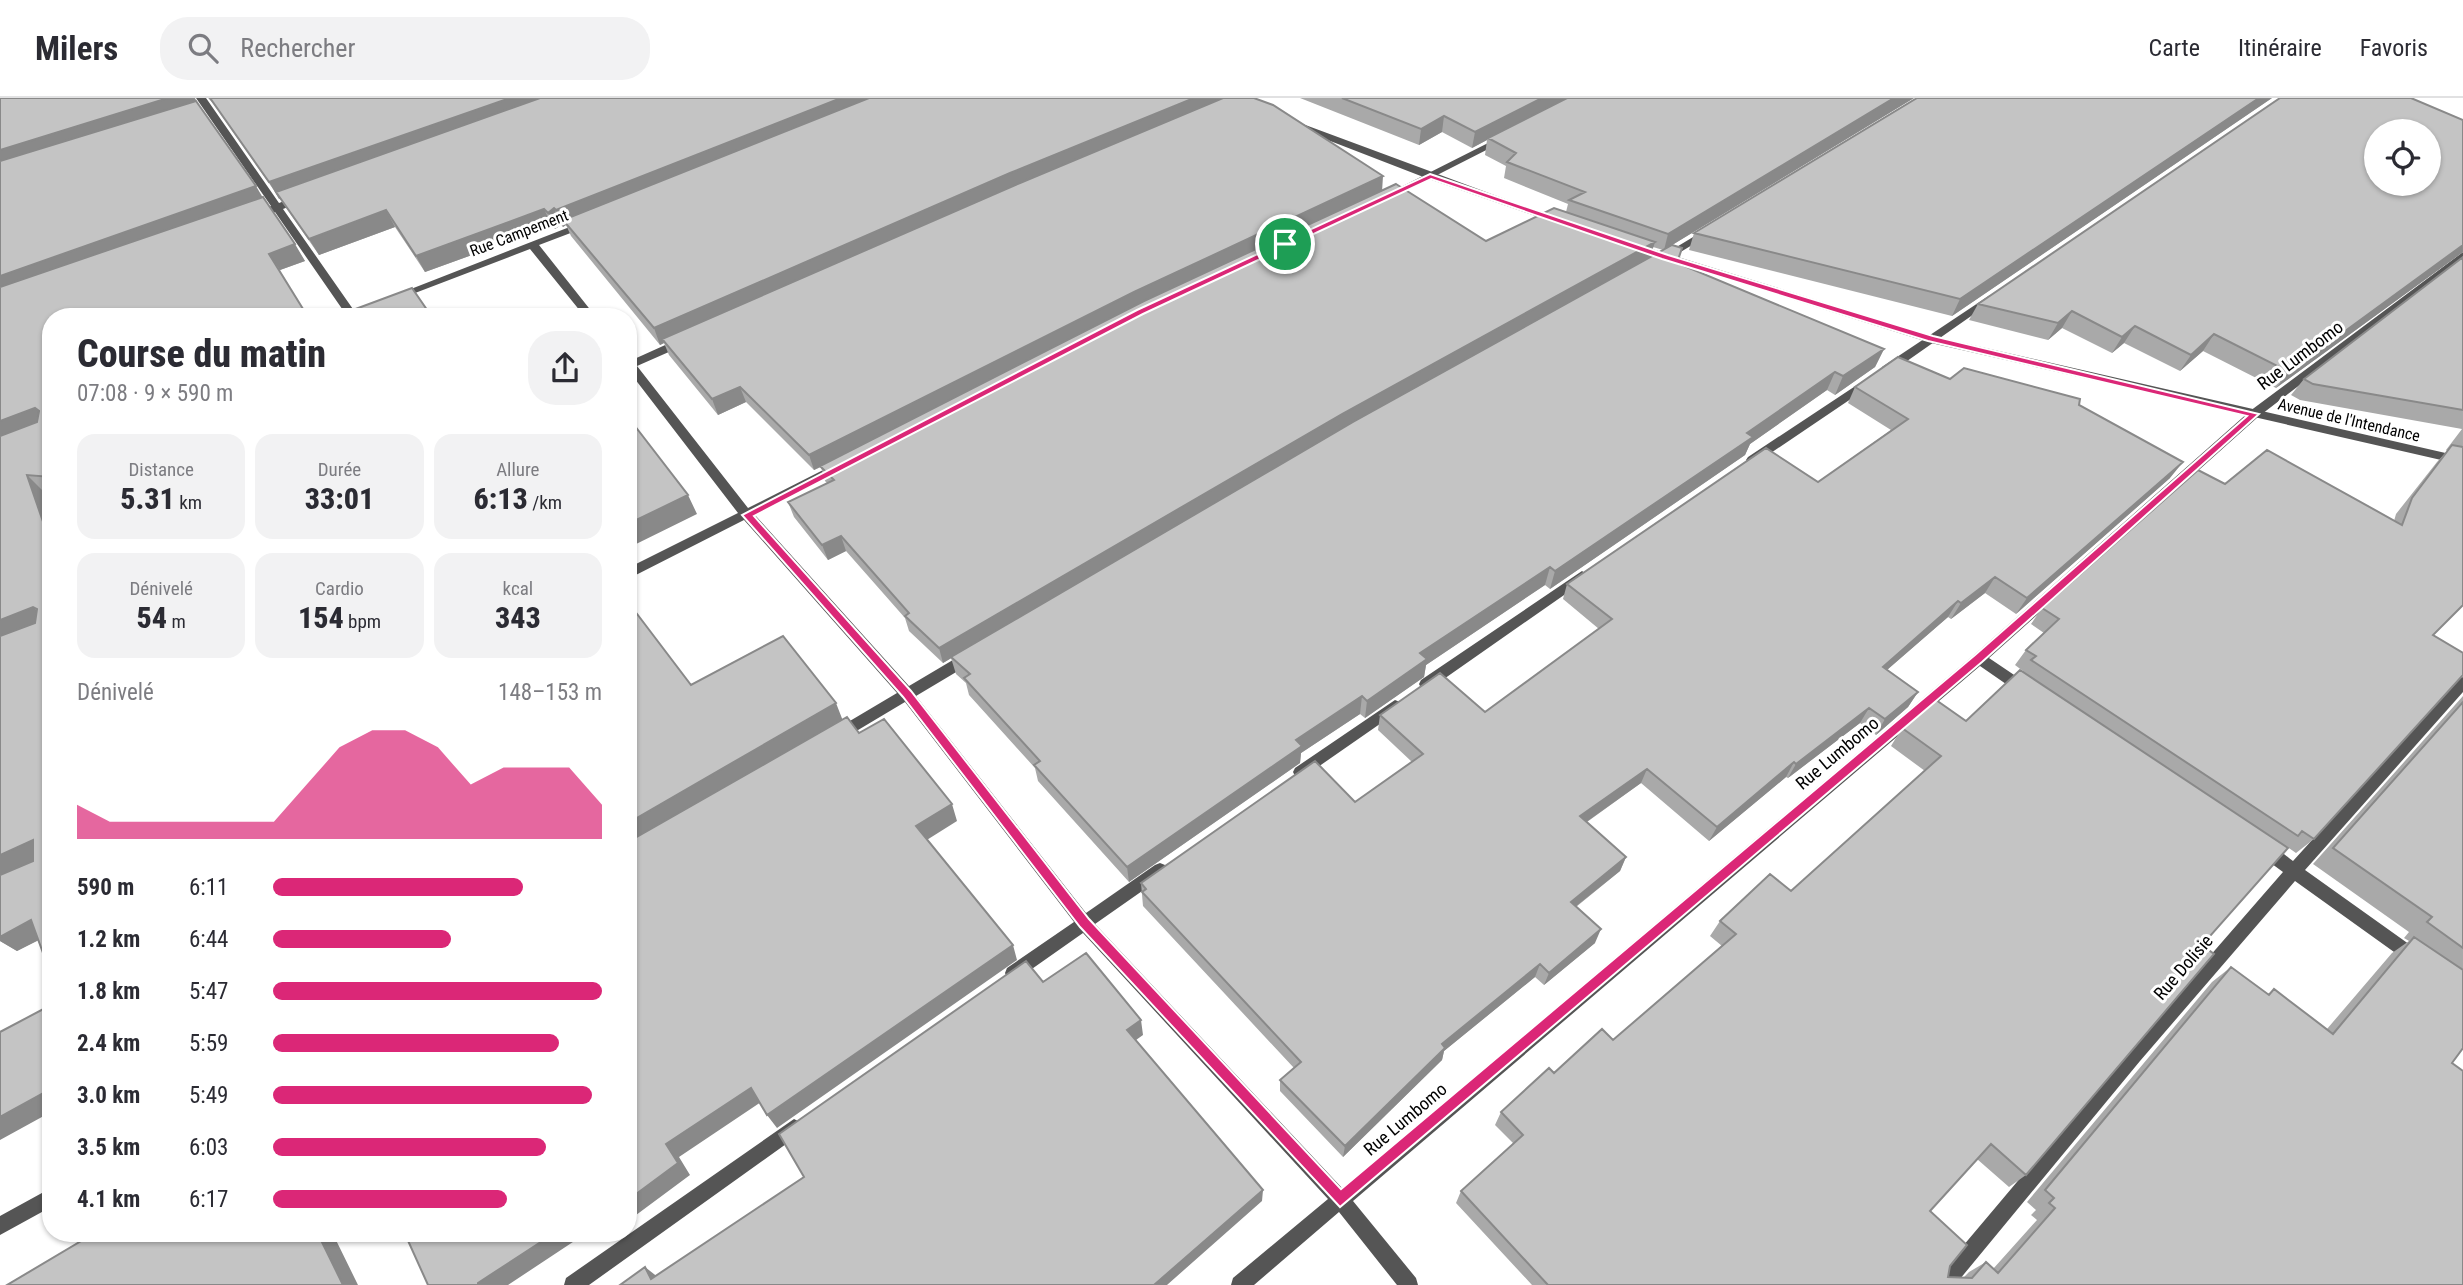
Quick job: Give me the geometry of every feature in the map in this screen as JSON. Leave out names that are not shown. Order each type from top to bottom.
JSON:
[{"type":"street","points":[[201,98],[341,308]]},
{"type":"street","points":[[196,114],[221,106]]},
{"type":"street","points":[[1290,122],[1430,176],[1574,226]]},
{"type":"street","points":[[1380,200],[1513,134]]},
{"type":"street","points":[[250,217],[314,194]]},
{"type":"street","name":"Rue Campement","points":[[390,299],[597,219]]},
{"type":"street","points":[[1659,260],[1725,221]]},
{"type":"street","name":"Avenue de l'Intendance","points":[[1626,244],[1659,260],[1931,339],[2463,461]]},
{"type":"street","points":[[533,245],[584,308]]},
{"type":"street","name":"Rue Lumbomo","points":[[1240,1285],[1979,659],[2255,414],[2463,255]]},
{"type":"street","points":[[1739,469],[1998,293]]},
{"type":"street","points":[[637,360],[692,337]]},
{"type":"street","points":[[637,373],[747,515],[907,694],[1084,923],[1340,1199],[1409,1285]]},
{"type":"street","points":[[637,570],[845,464]]},
{"type":"street","points":[[1288,781],[1592,569]]},
{"type":"street","points":[[825,742],[978,652]]},
{"type":"street","points":[[1979,659],[2035,696]]},
{"type":"street","name":"Rue Dolisie","points":[[1943,1285],[2066,1133],[2293,869],[2463,682]]},
{"type":"street","points":[[2249,839],[2431,970]]},
{"type":"street","points":[[1005,979],[1175,860]]},
{"type":"street","points":[[637,1240],[811,1116]]},
{"type":"street","points":[[0,1226],[42,1202]]},
{"type":"street","points":[[573,1285],[634,1242]]},
{"type":"building","points":[[0,98],[168,98],[0,150]]},
{"type":"building","points":[[210,98],[510,98],[269,182]]},
{"type":"building","points":[[540,98],[841,98],[556,210],[554,208],[548,213],[544,209],[416,256],[386,210],[309,239],[276,192]]},
{"type":"building","points":[[869,98],[1194,98],[1010,173],[654,328],[563,220]]},
{"type":"building","points":[[1223,98],[1254,98],[1273,105],[1383,176],[1134,292],[809,455],[740,387],[712,399],[662,339],[1020,183]]},
{"type":"building","points":[[1342,98],[1542,98],[1475,132],[1444,116],[1421,129]]},
{"type":"building","points":[[1567,98],[1894,98],[1668,234],[1569,200],[1585,192],[1507,162],[1516,153],[1488,138]]},
{"type":"building","points":[[1917,98],[2259,98],[1960,299],[1694,233]]},
{"type":"building","points":[[2280,98],[2411,98],[2463,120],[2463,245],[2289,372],[2214,334],[2191,355],[2135,326],[2122,337],[2072,311],[2058,323],[1978,304]]},
{"type":"building","points":[[196,101],[256,186],[0,276],[0,161]]},
{"type":"building","points":[[1396,184],[1486,241],[1554,208],[1655,242],[1342,414],[939,648],[905,616],[909,613],[841,536],[822,545],[788,502],[834,480],[820,466],[1144,301]]},
{"type":"building","points":[[263,197],[295,244],[269,254],[302,308],[42,308],[42,476],[27,475],[42,519],[42,950],[31,920],[0,937],[0,875],[33,861],[33,840],[0,855],[0,636],[35,623],[37,609],[33,607],[0,620],[0,436],[37,422],[39,411],[35,408],[0,421],[0,287]]},
{"type":"building","points":[[1672,245],[1682,248],[1677,263],[1884,349],[1843,376],[1835,372],[1747,433],[1753,437],[1555,571],[1550,567],[1420,653],[1427,659],[1367,701],[1362,696],[1296,740],[1302,746],[1127,867],[1034,765],[1040,761],[964,678],[970,674],[951,657],[1353,422]]},
{"type":"building","points":[[2463,257],[2463,410],[2313,384],[2304,379]]},
{"type":"building","points":[[412,288],[426,308],[358,308]]},
{"type":"building","points":[[1898,357],[1950,379],[1964,368],[2080,399],[2079,405],[2183,462],[2027,598],[1995,577],[1961,603],[1958,601],[1883,667],[1918,692],[1885,719],[1869,708],[1796,764],[1794,762],[1717,827],[1647,769],[1580,816],[1626,857],[1571,902],[1601,929],[1549,973],[1540,964],[1442,1044],[1445,1048],[1345,1146],[1280,1080],[1301,1062],[1142,892],[1146,889],[1141,883],[1315,761],[1355,802],[1423,754],[1380,715],[1440,673],[1485,712],[1612,619],[1567,584],[1766,448],[1818,482],[1908,419],[1855,387]]},
{"type":"building","points":[[637,429],[688,495],[637,520]]},
{"type":"building","points":[[2452,445],[2463,447],[2463,605],[2433,635],[2463,653],[2463,675],[2314,839],[2302,831],[2298,836],[2031,660],[2036,656],[2026,650],[2059,619],[2042,608],[2198,470],[2225,484],[2267,450],[2402,525],[2412,498]]},
{"type":"building","points":[[637,614],[691,685],[783,636],[836,703],[637,818]]},
{"type":"building","points":[[2020,670],[2288,848],[2202,945],[2214,954],[2026,1175],[1991,1144],[1930,1211],[1967,1245],[1950,1266],[1948,1277],[1972,1278],[1986,1262],[1998,1273],[2055,1208],[2049,1203],[2054,1198],[2045,1190],[2231,967],[2269,995],[2274,989],[2333,1034],[2414,937],[2463,970],[2463,1048],[2452,1063],[2463,1071],[2463,1285],[1548,1285],[1461,1191],[1523,1135],[1501,1112],[1549,1068],[1554,1073],[1602,1029],[1613,1040],[1736,934],[1720,921],[1770,874],[1791,891],[1941,756],[1902,728],[1936,700],[1966,721]]},
{"type":"building","points":[[2463,702],[2463,948],[2427,922],[2432,917],[2333,848]]},
{"type":"building","points":[[847,717],[859,733],[884,719],[952,804],[916,826],[1013,945],[767,1115],[751,1088],[666,1144],[678,1163],[637,1193],[637,837]]},
{"type":"building","points":[[1086,953],[1141,1020],[1127,1030],[1263,1190],[1154,1285],[620,1285],[645,1267],[651,1279],[804,1177],[779,1134],[1026,961],[1043,982]]},
{"type":"building","points":[[42,1010],[42,1094],[0,1117],[0,1032]]},
{"type":"building","points":[[80,1242],[322,1242],[343,1285],[7,1285]]},
{"type":"building","points":[[409,1242],[541,1242],[478,1285],[428,1285]]},
{"type":"route","points":[[1430,176],[1665,257],[1931,339],[2255,414],[1979,659],[1340,1199],[1084,923],[907,694],[747,515],[1140,312],[1285,244],[1430,176]]}]
